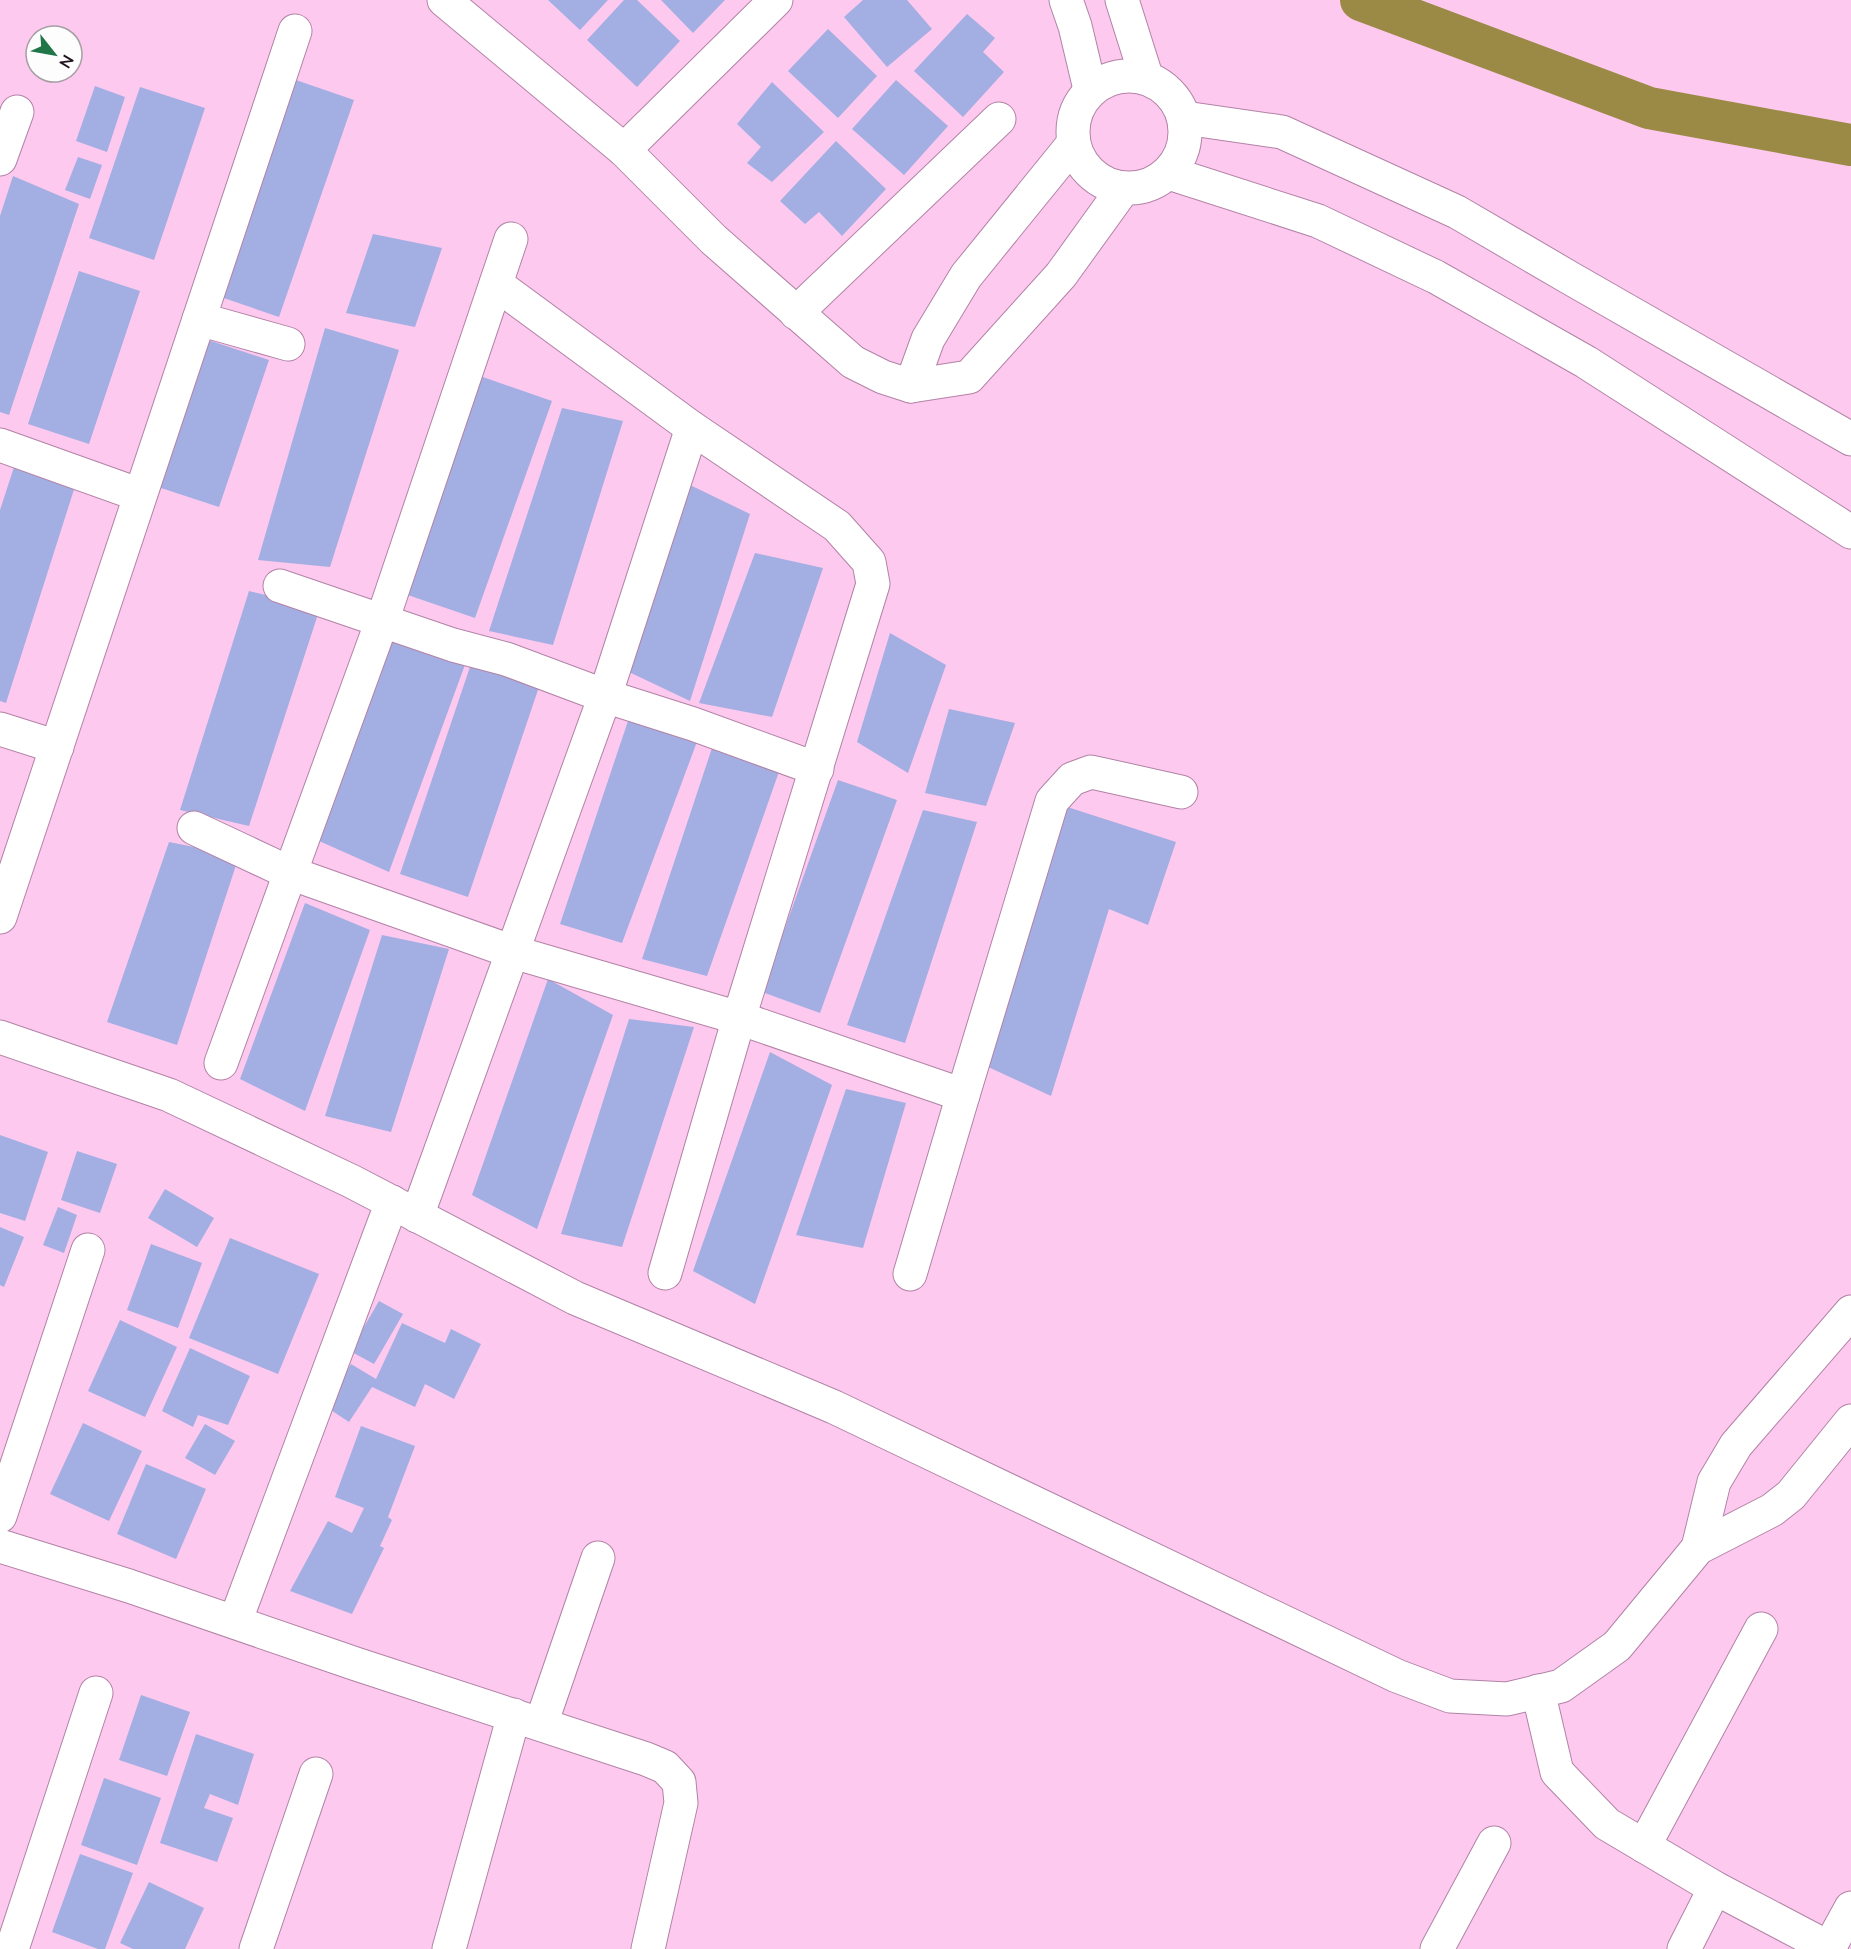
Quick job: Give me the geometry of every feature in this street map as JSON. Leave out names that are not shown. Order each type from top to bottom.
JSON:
[{"type":"street","points":[[624,150],[776,0]]},
{"type":"street","points":[[1066,0],[1075,26],[1090,89]]},
{"type":"street","points":[[1122,0],[1146,76]]},
{"type":"street","points":[[448,1],[624,150],[714,240],[853,362],[883,377],[911,386],[969,377],[1061,275],[1123,189]]},
{"type":"street","points":[[0,917],[295,31]]},
{"type":"street","points":[[1116,75],[1146,76],[1171,92],[1185,118],[1184,148],[1168,173],[1147,186],[1123,189],[1100,182],[1083,166],[1073,144],[1074,115],[1090,89],[1116,75]]},
{"type":"street","points":[[0,159],[16,111]]},
{"type":"street","points":[[1185,118],[1282,132],[1457,212],[1851,439]]},
{"type":"street","points":[[796,313],[999,119]]},
{"type":"street","points":[[911,386],[928,339],[966,276],[1073,144]]},
{"type":"street","points":[[1168,173],[1317,221],[1436,277],[1586,362],[1851,532]]},
{"type":"street","points":[[221,1063],[382,621],[511,239]]},
{"type":"street","points":[[496,284],[692,428],[837,526],[868,562],[873,584],[739,1018],[665,1273]]},
{"type":"street","points":[[199,319],[288,344]]},
{"type":"street","points":[[236,1622],[513,952],[605,696],[692,428]]},
{"type":"street","points":[[0,445],[140,495]]},
{"type":"street","points":[[280,586],[453,645],[506,659],[605,696],[693,724],[817,769]]},
{"type":"street","points":[[0,729],[57,747]]},
{"type":"street","points":[[910,1274],[1052,801],[1072,779],[1091,772],[1180,792]]},
{"type":"street","points":[[194,828],[290,873],[513,952],[739,1018],[963,1095]]},
{"type":"street","points":[[0,1037],[169,1095],[351,1181],[575,1298],[834,1407],[1397,1676],[1450,1696],[1507,1699],[1561,1686],[1617,1646],[1698,1548],[1772,1510],[1791,1495],[1851,1421]]},
{"type":"street","points":[[0,1516],[88,1250]]},
{"type":"street","points":[[1698,1548],[1714,1482],[1736,1445],[1799,1372],[1845,1330]]},
{"type":"street","points":[[0,1546],[129,1586],[665,1767],[679,1782],[681,1803],[648,1949]]},
{"type":"street","points":[[449,1949],[528,1720],[598,1558]]},
{"type":"street","points":[[1644,1846],[1761,1629]]},
{"type":"street","points":[[1538,1691],[1557,1772],[1607,1824],[1715,1888],[1830,1948],[1851,1908]]},
{"type":"street","points":[[12,1949],[96,1693]]},
{"type":"street","points":[[256,1949],[316,1774]]},
{"type":"street","points":[[1437,1949],[1494,1843]]},
{"type":"street","points":[[1684,1949],[1715,1888]]},
{"type":"building","points":[[548,0],[608,0],[580,30]]},
{"type":"building","points":[[624,0],[637,0],[680,41],[637,87],[587,40]]},
{"type":"building","points":[[661,0],[725,0],[693,33]]},
{"type":"building","points":[[863,0],[907,0],[932,29],[887,67],[844,17]]},
{"type":"building","points":[[967,14],[995,38],[983,52],[1004,72],[963,117],[914,71]]},
{"type":"building","points":[[828,29],[877,76],[838,118],[788,71]]},
{"type":"building","points":[[290,78],[354,100],[279,317],[215,295]]},
{"type":"building","points":[[896,80],[948,126],[904,175],[852,129]]},
{"type":"building","points":[[772,82],[824,132],[772,182],[747,163],[761,147],[737,124]]},
{"type":"building","points":[[95,86],[125,97],[107,152],[76,141]]},
{"type":"building","points":[[140,87],[205,108],[154,260],[89,238]]},
{"type":"building","points":[[836,141],[886,189],[842,236],[819,212],[805,224],[780,201]]},
{"type":"building","points":[[78,157],[102,165],[90,199],[65,190]]},
{"type":"building","points":[[13,176],[79,204],[9,415],[0,412],[0,216]]},
{"type":"building","points":[[373,234],[442,248],[415,327],[346,313]]},
{"type":"building","points":[[79,271],[140,291],[89,444],[28,424]]},
{"type":"building","points":[[325,328],[399,350],[330,567],[258,560]]},
{"type":"building","points":[[205,339],[269,360],[219,507],[155,486]]},
{"type":"building","points":[[480,376],[552,401],[475,618],[402,593]]},
{"type":"building","points":[[562,408],[623,421],[553,645],[489,631]]},
{"type":"building","points":[[16,461],[77,480],[6,703],[0,701],[0,510]]},
{"type":"building","points":[[690,485],[750,514],[690,701],[629,672]]},
{"type":"building","points":[[755,553],[823,568],[772,717],[699,703]]},
{"type":"building","points":[[249,591],[320,608],[249,826],[180,810]]},
{"type":"building","points":[[397,626],[466,662],[389,872],[319,841]]},
{"type":"building","points":[[890,633],[946,665],[908,773],[857,742]]},
{"type":"building","points":[[473,658],[541,681],[468,897],[400,874]]},
{"type":"building","points":[[949,709],[1015,723],[986,806],[925,793]]},
{"type":"building","points":[[631,712],[698,739],[622,943],[560,924]]},
{"type":"building","points":[[712,748],[781,766],[707,976],[642,959]]},
{"type":"building","points":[[838,780],[897,800],[820,1013],[762,992]]},
{"type":"building","points":[[1058,804],[1176,842],[1148,925],[1109,909],[1051,1096],[986,1066]]},
{"type":"building","points":[[923,810],[977,822],[905,1043],[847,1025]]},
{"type":"building","points":[[169,842],[239,856],[177,1045],[107,1022]]},
{"type":"building","points":[[305,903],[370,930],[305,1111],[240,1079]]},
{"type":"building","points":[[382,935],[449,949],[391,1132],[325,1116]]},
{"type":"building","points":[[548,979],[613,1015],[537,1229],[472,1195]]},
{"type":"building","points":[[629,1019],[694,1027],[622,1247],[561,1234]]},
{"type":"building","points":[[770,1052],[832,1085],[755,1304],[693,1271]]},
{"type":"building","points":[[846,1089],[906,1103],[863,1248],[796,1235]]},
{"type":"building","points":[[0,1135],[48,1152],[25,1221],[0,1213]]},
{"type":"building","points":[[77,1151],[117,1164],[100,1213],[61,1200]]},
{"type":"building","points":[[165,1189],[214,1218],[197,1247],[148,1218]]},
{"type":"building","points":[[58,1207],[77,1215],[64,1253],[43,1245]]},
{"type":"building","points":[[0,1227],[24,1237],[4,1287],[0,1285]]},
{"type":"building","points":[[230,1238],[319,1274],[278,1374],[189,1338]]},
{"type":"building","points":[[151,1244],[202,1263],[178,1328],[127,1310]]},
{"type":"building","points":[[379,1301],[403,1314],[374,1364],[350,1351]]},
{"type":"building","points":[[120,1320],[177,1347],[145,1417],[88,1391]]},
{"type":"building","points":[[402,1323],[445,1343],[451,1329],[481,1344],[454,1399],[425,1384],[415,1407],[372,1387],[349,1422],[325,1406],[351,1364],[376,1379]]},
{"type":"building","points":[[190,1348],[250,1376],[228,1425],[198,1415],[193,1427],[162,1411]]},
{"type":"building","points":[[83,1423],[142,1451],[109,1521],[50,1494]]},
{"type":"building","points":[[205,1424],[235,1441],[215,1475],[185,1458]]},
{"type":"building","points":[[361,1426],[415,1446],[388,1517],[392,1520],[380,1546],[384,1548],[352,1614],[290,1591],[328,1521],[352,1533],[364,1508],[335,1497]]},
{"type":"building","points":[[146,1464],[206,1489],[176,1559],[117,1534]]},
{"type":"building","points":[[141,1695],[190,1712],[167,1776],[119,1760]]},
{"type":"building","points":[[196,1734],[254,1754],[238,1805],[210,1794],[204,1808],[233,1818],[217,1862],[160,1843]]},
{"type":"building","points":[[104,1778],[161,1798],[137,1865],[81,1845]]},
{"type":"building","points":[[80,1854],[133,1873],[105,1949],[98,1949],[52,1932]]},
{"type":"building","points":[[149,1882],[204,1908],[185,1949],[133,1949],[120,1943]]},
{"type":"waterway","points":[[1361,0],[1649,108],[1851,145]]}]
